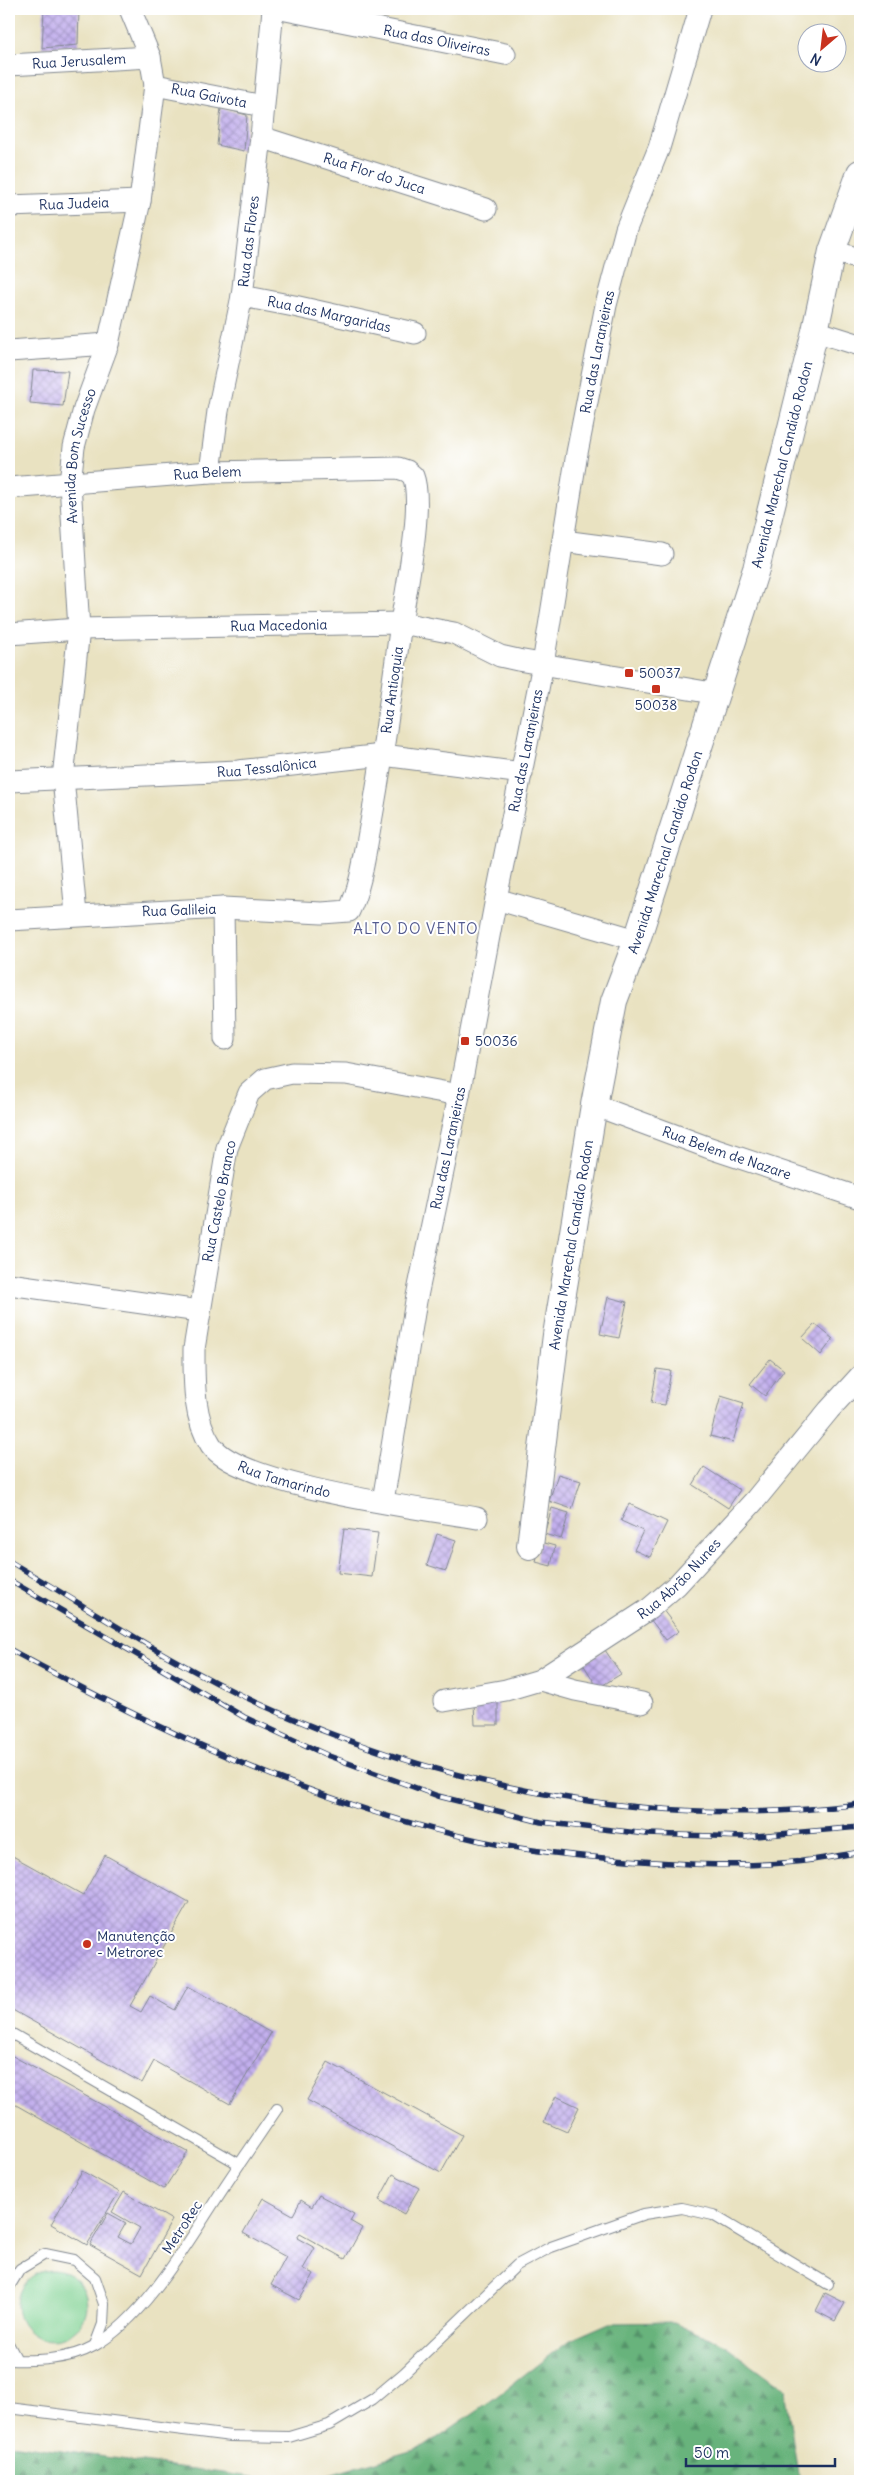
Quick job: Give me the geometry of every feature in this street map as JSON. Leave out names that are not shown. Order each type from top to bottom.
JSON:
[{"type":"street","name":"Avenida Bom Sucesso","points":[[76,914],[63,778],[79,629],[70,483],[74,447],[84,410],[108,344],[140,201],[156,85],[150,57],[130,9]]},
{"type":"street","name":"Rua das Flores","points":[[210,472],[218,411],[242,296],[261,137],[273,9]]},
{"type":"street","name":"Rua das Oliveiras","points":[[281,9],[505,54]]},
{"type":"street","name":"Rua das Laranjeiras","points":[[383,1502],[420,1282],[460,1095],[496,899],[543,664],[594,368],[617,258],[626,229],[666,125],[700,9]]},
{"type":"street","name":"Rua Jerusalem","points":[[9,65],[150,57]]},
{"type":"street","name":"Rua Gaivota","points":[[156,85],[264,106]]},
{"type":"street","name":"Rua Flor do Juca","points":[[261,137],[486,208]]},
{"type":"street","name":"Avenida Marechal Candido Rodon","points":[[530,1546],[556,1335],[594,1105],[614,1001],[638,940],[718,694],[756,569],[815,330],[832,250],[858,185]]},
{"type":"street","name":"Rua Judeia","points":[[9,206],[140,201]]},
{"type":"street","points":[[832,250],[860,259]]},
{"type":"street","name":"Rua das Margaridas","points":[[242,296],[415,333]]},
{"type":"street","points":[[815,330],[860,344]]},
{"type":"street","points":[[9,351],[108,344]]},
{"type":"street","name":"Rua Belem","points":[[9,488],[210,472],[364,468],[407,470]]},
{"type":"street","name":"Rua Antioquia","points":[[349,911],[356,893],[363,862],[383,755],[401,623],[417,498],[416,483],[413,476],[407,470]]},
{"type":"street","points":[[563,541],[662,554]]},
{"type":"street","name":"Rua Macedonia","points":[[9,634],[79,629],[401,623],[454,633],[500,656],[718,694]]},
{"type":"street","name":"Rua Tessalônica","points":[[9,781],[238,771],[383,755],[522,773]]},
{"type":"street","points":[[496,899],[638,940]]},
{"type":"street","points":[[223,908],[225,1039]]},
{"type":"street","name":"Rua Galileia","points":[[9,920],[76,914],[223,908],[322,913],[349,911]]},
{"type":"street","name":"Rua Castelo Branco","points":[[203,1428],[196,1403],[194,1349],[227,1148],[249,1093],[265,1079],[292,1073],[346,1074],[460,1095]]},
{"type":"street","name":"Rua Belem de Nazare","points":[[594,1105],[707,1147],[860,1198]]},
{"type":"street","points":[[9,1284],[200,1310]]},
{"type":"street","name":"Rua Abrão Nunes","points":[[444,1701],[506,1690],[540,1680],[618,1631],[649,1609],[677,1585],[756,1499],[829,1410],[860,1376]]},
{"type":"street","name":"Rua Tamarindo","points":[[203,1428],[211,1445],[222,1458],[244,1469],[323,1490],[477,1518]]},
{"type":"street","points":[[540,1680],[575,1690],[642,1703]]},
{"type":"lane","points":[[9,2032],[239,2164]]},
{"type":"lane","name":"MetroRec","points":[[9,2345],[13,2360],[47,2360],[73,2354],[94,2346],[143,2304],[174,2264],[276,2109]]},
{"type":"lane","points":[[9,2408],[231,2436],[289,2437],[329,2425],[373,2399],[404,2373],[517,2265],[551,2247],[644,2214],[682,2208],[712,2215],[828,2284]]},
{"type":"lane","points":[[9,2287],[20,2269],[45,2254],[74,2260],[95,2278],[104,2304],[103,2324],[94,2346]]},
{"type":"green space","points":[[52,2270],[65,2273],[77,2280],[84,2292],[87,2305],[84,2318],[77,2330],[65,2337],[52,2340],[39,2337],[27,2330],[20,2318],[17,2305],[20,2292],[27,2280],[39,2273]]},
{"type":"green space","points":[[674,2322],[725,2345],[785,2389],[799,2481],[309,2481],[424,2447],[492,2400],[568,2341],[609,2323]]},
{"type":"green space","points":[[9,2444],[18,2445],[281,2481],[9,2481]]},
{"type":"building","points":[[44,9],[79,9],[78,45],[42,48]]},
{"type":"building","points":[[221,108],[247,115],[244,151],[217,145]]},
{"type":"building","points":[[33,370],[68,371],[63,406],[30,403]]},
{"type":"building","points":[[608,1297],[627,1302],[619,1338],[600,1334]]},
{"type":"building","points":[[815,1324],[833,1339],[821,1355],[802,1338]]},
{"type":"building","points":[[770,1359],[784,1370],[765,1396],[750,1384]]},
{"type":"building","points":[[657,1369],[671,1371],[665,1405],[651,1403]]},
{"type":"building","points":[[721,1396],[744,1403],[733,1442],[710,1436]]},
{"type":"building","points":[[704,1467],[740,1490],[728,1508],[693,1485]]},
{"type":"building","points":[[558,1474],[581,1481],[572,1509],[549,1501]]},
{"type":"building","points":[[629,1504],[667,1522],[650,1557],[634,1550],[643,1531],[621,1521]]},
{"type":"building","points":[[552,1508],[569,1513],[561,1539],[544,1534]]},
{"type":"building","points":[[344,1529],[378,1533],[372,1577],[338,1573]]},
{"type":"building","points":[[437,1534],[456,1540],[446,1571],[427,1565]]},
{"type":"building","points":[[540,1542],[555,1546],[551,1566],[536,1562]]},
{"type":"building","points":[[659,1605],[679,1631],[666,1640],[647,1615]]},
{"type":"building","points":[[605,1650],[621,1674],[598,1688],[583,1664]]},
{"type":"building","points":[[474,1702],[498,1702],[498,1725],[475,1725]]},
{"type":"building","name":"Manutenção - Metrorec","points":[[9,1854],[83,1895],[105,1855],[189,1902],[130,2006],[141,2012],[150,1996],[175,2010],[188,1986],[271,2033],[230,2104],[154,2061],[142,2083],[9,2008]]},
{"type":"building","points":[[9,2054],[188,2152],[164,2189],[9,2101]]},
{"type":"building","points":[[328,2062],[462,2135],[441,2173],[307,2100]]},
{"type":"building","points":[[556,2096],[579,2107],[567,2132],[544,2122]]},
{"type":"building","points":[[82,2171],[119,2192],[87,2245],[51,2224]]},
{"type":"building","points":[[393,2174],[419,2188],[404,2214],[379,2200]]},
{"type":"building","points":[[124,2192],[172,2220],[142,2274],[90,2245],[108,2213],[126,2223],[118,2237],[131,2244],[140,2228],[112,2212]]},
{"type":"building","points":[[319,2195],[354,2214],[350,2221],[362,2228],[345,2259],[300,2234],[297,2238],[315,2248],[303,2269],[314,2274],[299,2300],[271,2285],[286,2257],[243,2233],[263,2198],[293,2215],[301,2200],[312,2207]]},
{"type":"building","points":[[825,2293],[845,2303],[835,2321],[816,2311]]},
{"type":"railway","points":[[9,1561],[197,1673],[262,1705],[333,1734],[405,1760],[479,1780],[555,1796],[631,1806],[707,1811],[784,1811],[860,1804]]},
{"type":"railway","points":[[9,1580],[244,1717],[329,1756],[438,1796],[541,1822],[647,1834],[745,1837],[860,1827]]},
{"type":"railway","points":[[9,1649],[122,1708],[238,1761],[358,1807],[481,1841],[568,1855],[707,1865],[777,1864],[860,1852]]},
{"type":"place","name":"50037","points":[[629,673]]},
{"type":"place","name":"50038","points":[[656,689]]},
{"type":"place","name":"50036","points":[[465,1041]]},
{"type":"place","name":"Manutenção - Metrorec","points":[[87,1944]]},
{"type":"district","name":"ALTO DO VENTO","points":[[416,928]]}]
